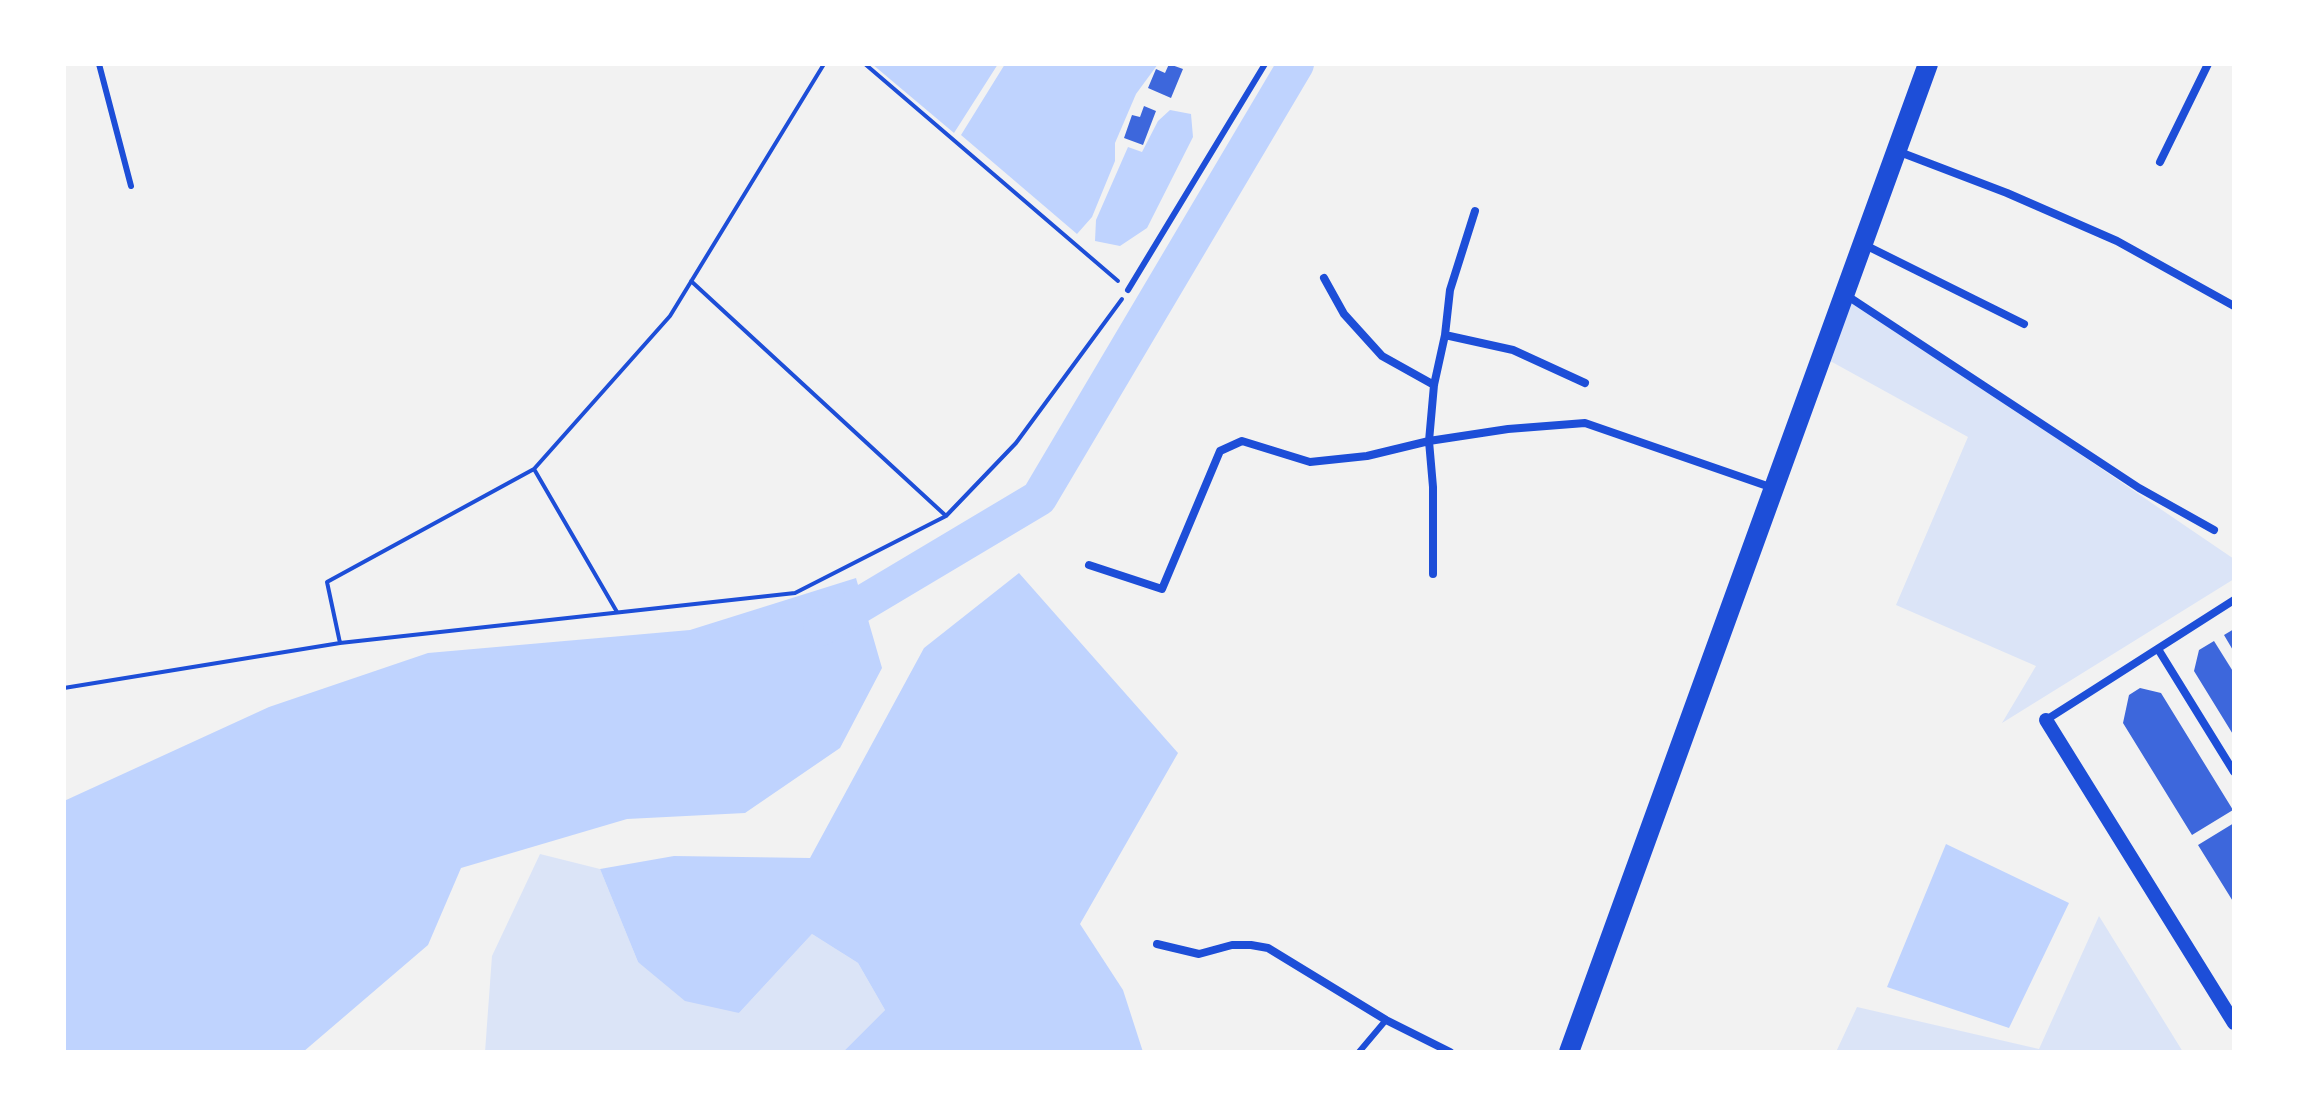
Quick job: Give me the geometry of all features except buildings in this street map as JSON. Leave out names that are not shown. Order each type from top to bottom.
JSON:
[{"type":"highway","points":[[1569,1052],[1928,64]]},
{"type":"street","points":[[2160,162],[2208,64]]},
{"type":"street","points":[[1896,150],[2007,193],[2117,241],[2234,306]]},
{"type":"street","points":[[1433,574],[1433,487],[1429,441],[1434,385],[1445,335],[1450,290],[1475,211]]},
{"type":"street","points":[[1863,244],[2024,324]]},
{"type":"street","points":[[1324,278],[1344,314],[1382,356],[1434,385]]},
{"type":"street","points":[[1846,295],[2139,488],[2214,530]]},
{"type":"street","points":[[1445,335],[1513,350],[1585,383]]},
{"type":"street","points":[[1089,565],[1162,589],[1220,451],[1242,441],[1310,462],[1367,456],[1429,441],[1508,429],[1585,423],[1774,488]]},
{"type":"street","points":[[2234,600],[2046,720],[2234,1023]]},
{"type":"street","points":[[2158,649],[2234,772]]},
{"type":"street","points":[[1157,944],[1199,954],[1232,945],[1268,948],[1386,1020],[1450,1052]]},
{"type":"lane","points":[[99,64],[131,186]]},
{"type":"lane","points":[[1128,290],[1265,64]]},
{"type":"lane","points":[[1359,1052],[1386,1020]]},
{"type":"path","points":[[340,643],[327,582],[534,469],[670,316],[824,64]]},
{"type":"path","points":[[64,688],[340,643],[795,593],[946,516],[1016,443],[1128,290],[865,64]]},
{"type":"path","points":[[691,281],[946,516]]},
{"type":"path","points":[[534,469],[617,612]]},
{"type":"shaded area","points":[[1846,295],[2234,559],[2234,579],[2002,723],[2036,666],[1896,605],[1968,437],[1823,357]]},
{"type":"shaded area","points":[[540,854],[600,869],[638,962],[739,1013],[812,934],[858,963],[885,1010],[843,1052],[485,1052],[492,956]]},
{"type":"shaded area","points":[[2099,916],[2183,1052],[1836,1052],[1857,1007],[2039,1049]]},
{"type":"water","points":[[872,64],[998,64],[954,133]]},
{"type":"water","points":[[1005,64],[1158,64],[1136,94],[1115,143],[1115,161],[1092,217],[1077,234],[961,135]]},
{"type":"water","points":[[1170,110],[1191,114],[1193,137],[1147,228],[1120,246],[1095,241],[1096,220],[1128,147],[1142,152],[1158,121]]},
{"type":"water","points":[[1019,573],[1178,753],[1080,924],[1123,990],[1143,1052],[843,1052],[885,1010],[858,963],[812,934],[739,1013],[685,1001],[638,962],[600,869],[674,856],[810,858],[924,648]]},
{"type":"water","points":[[856,578],[882,668],[840,748],[745,813],[627,819],[461,868],[428,945],[303,1052],[64,1052],[64,801],[269,707],[428,653],[690,630]]},
{"type":"water","points":[[1946,844],[2069,903],[2009,1028],[1887,987]]},
{"type":"waterway","points":[[821,628],[1039,498],[1296,64]]}]
